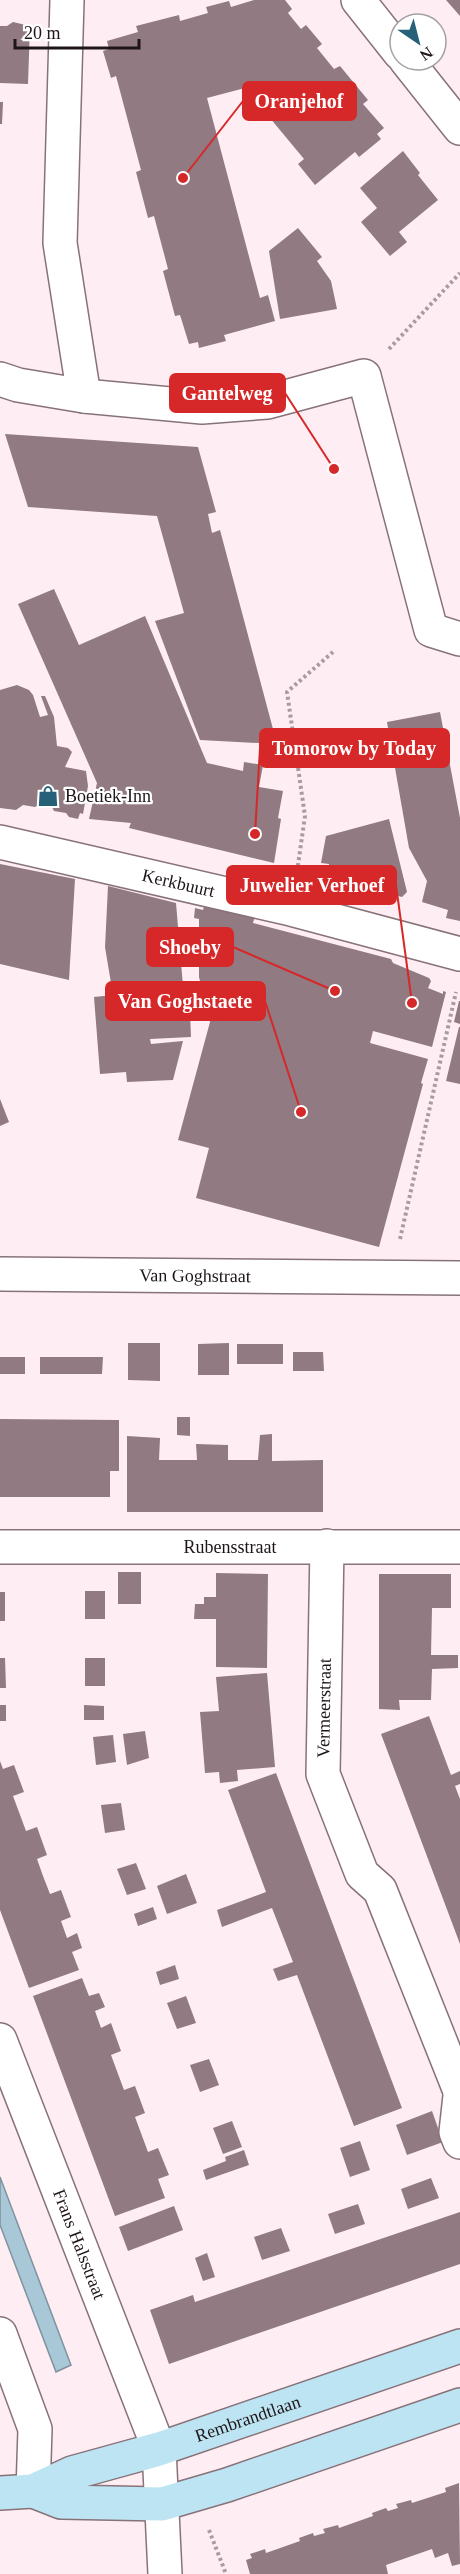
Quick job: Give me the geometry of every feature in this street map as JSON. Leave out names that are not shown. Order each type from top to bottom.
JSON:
[{"type":"street","points":[[67,0],[60,243],[84,396]]},
{"type":"street","points":[[358,0],[388,37]]},
{"type":"street","points":[[416,72],[460,128]]},
{"type":"street","points":[[0,379],[18,385],[84,396],[202,407],[267,402],[364,376],[446,635]]},
{"type":"street","name":"Kerkbuurt","points":[[0,842],[291,909],[459,969]]},
{"type":"street","name":"Van Goghstraat","points":[[0,1274],[460,1278]]},
{"type":"street","name":"Vermeerstraat","points":[[327,1546],[323,1774],[362,1874],[380,1890],[460,2091]]},
{"type":"street","name":"Rubensstraat","points":[[0,1547],[460,1548]]},
{"type":"street","name":"Frans Halsstraat","points":[[0,2040],[159,2448],[165,2574]]},
{"type":"street","points":[[460,2097],[456,2132],[460,2142]]},
{"type":"street","points":[[0,2334],[36,2429],[33,2491]]},
{"type":"street","name":"Rembrandtlaan","points":[[0,2493],[33,2491],[72,2473],[159,2448],[460,2346]]},
{"type":"street","name":"Rembrandtlaan","points":[[33,2491],[62,2502],[162,2504],[195,2495],[460,2405]]},
{"type":"path","points":[[364,376],[460,273]]},
{"type":"path","points":[[291,909],[305,816],[287,692],[333,652]]},
{"type":"path","points":[[391,1278],[459,969]]},
{"type":"path","points":[[195,2495],[226,2574]]},
{"type":"water","points":[[0,2177],[71,2365],[56,2372],[0,2225]]},
{"type":"building","points":[[254,0],[285,0],[292,9],[288,13],[301,29],[306,25],[322,44],[317,48],[334,69],[340,66],[368,100],[363,104],[384,128],[377,134],[381,139],[359,157],[355,152],[315,185],[298,164],[304,159],[245,88],[207,98],[260,298],[268,295],[275,321],[224,335],[226,341],[199,348],[198,342],[189,344],[180,315],[175,316],[163,271],[168,269],[154,216],[148,218],[136,172],[141,170],[116,76],[111,78],[103,51],[109,49],[107,41],[138,32],[136,26],[179,15],[180,21],[208,13],[206,7],[229,1],[231,7]]},
{"type":"building","points":[[446,0],[460,0],[460,16]]},
{"type":"building","points":[[13,22],[30,26],[28,84],[0,83],[0,26],[7,26]]},
{"type":"building","points":[[0,102],[3,102],[2,124],[0,124]]},
{"type":"building","points":[[403,151],[438,200],[399,232],[407,242],[390,256],[361,222],[377,208],[360,188]]},
{"type":"building","points":[[298,228],[322,257],[317,261],[331,281],[337,309],[280,319],[269,251]]},
{"type":"building","points":[[5,434],[198,447],[216,512],[208,514],[212,533],[220,530],[277,744],[200,740],[155,621],[184,613],[157,516],[28,507]]},
{"type":"building","points":[[54,589],[79,645],[145,616],[207,763],[243,771],[244,762],[263,765],[259,787],[283,791],[274,863],[129,828],[131,823],[89,819],[97,783],[18,604]]},
{"type":"building","points":[[17,685],[29,690],[33,695],[40,717],[48,715],[41,696],[45,696],[54,717],[57,746],[68,748],[72,752],[65,767],[86,771],[88,786],[83,814],[80,813],[78,819],[69,817],[66,813],[54,811],[52,807],[39,805],[35,807],[23,805],[16,810],[0,808],[0,690]]},
{"type":"building","points":[[440,712],[460,818],[460,921],[446,918],[448,910],[422,902],[427,881],[409,848],[387,722]]},
{"type":"building","points":[[389,819],[407,892],[402,897],[328,877],[329,864],[321,863],[326,836]]},
{"type":"building","points":[[0,864],[75,879],[69,980],[0,964]]},
{"type":"building","points":[[108,886],[176,903],[183,986],[189,986],[191,1037],[150,1039],[151,1044],[183,1041],[173,1080],[127,1082],[126,1072],[100,1074],[94,997],[113,995],[105,947]]},
{"type":"building","points":[[207,896],[256,912],[253,923],[391,959],[393,963],[429,978],[431,981],[428,988],[443,994],[443,991],[446,992],[432,1047],[373,1031],[370,1043],[428,1059],[379,1247],[196,1198],[209,1148],[178,1140],[210,1022],[199,977],[199,919],[194,918],[195,908],[203,910]]},
{"type":"building","points":[[460,1001],[460,1024],[454,1022]]},
{"type":"building","points":[[460,1027],[460,1084],[446,1081]]},
{"type":"building","points":[[0,1099],[9,1122],[0,1126]]},
{"type":"building","points":[[128,1343],[160,1343],[160,1381],[128,1380]]},
{"type":"building","points":[[229,1343],[229,1375],[198,1375],[198,1344]]},
{"type":"building","points":[[237,1344],[283,1344],[283,1364],[237,1364]]},
{"type":"building","points":[[293,1352],[323,1352],[324,1371],[293,1371]]},
{"type":"building","points":[[0,1357],[25,1357],[25,1374],[0,1374]]},
{"type":"building","points":[[40,1357],[103,1357],[102,1374],[40,1374]]},
{"type":"building","points":[[177,1417],[190,1417],[190,1436],[177,1435]]},
{"type":"building","points":[[0,1419],[119,1420],[119,1471],[110,1471],[110,1497],[0,1497]]},
{"type":"building","points":[[272,1434],[272,1461],[323,1460],[323,1512],[127,1512],[127,1436],[160,1438],[159,1460],[197,1460],[196,1444],[228,1445],[228,1460],[258,1460],[260,1435]]},
{"type":"building","points":[[118,1572],[141,1572],[141,1604],[118,1604]]},
{"type":"building","points":[[216,1573],[268,1574],[267,1668],[216,1667],[216,1619],[194,1619],[195,1604],[204,1604],[204,1597],[216,1597]]},
{"type":"building","points":[[379,1574],[451,1574],[451,1608],[432,1608],[431,1655],[458,1655],[458,1668],[432,1669],[431,1700],[399,1700],[400,1710],[379,1709]]},
{"type":"building","points":[[85,1591],[105,1591],[105,1619],[85,1619]]},
{"type":"building","points":[[0,1592],[5,1592],[5,1621],[0,1621]]},
{"type":"building","points":[[0,1658],[5,1658],[6,1688],[0,1688]]},
{"type":"building","points":[[85,1658],[105,1658],[105,1686],[85,1686]]},
{"type":"building","points":[[267,1673],[275,1767],[237,1770],[238,1781],[220,1783],[219,1772],[205,1773],[200,1712],[219,1711],[216,1677]]},
{"type":"building","points":[[0,1705],[6,1705],[6,1721],[0,1721]]},
{"type":"building","points":[[84,1705],[104,1706],[104,1720],[84,1720]]},
{"type":"building","points":[[429,1716],[451,1775],[460,1771],[460,1784],[455,1786],[460,1799],[460,1944],[381,1734]]},
{"type":"building","points":[[145,1731],[149,1758],[127,1765],[123,1734]]},
{"type":"building","points":[[113,1735],[116,1762],[96,1765],[93,1737]]},
{"type":"building","points":[[0,1761],[3,1769],[14,1765],[24,1792],[13,1796],[26,1831],[37,1827],[47,1855],[37,1859],[43,1876],[50,1894],[61,1890],[71,1917],[61,1921],[67,1938],[77,1933],[82,1948],[72,1952],[79,1970],[29,1988],[0,1910]]},
{"type":"building","points":[[276,1773],[402,2108],[354,2126],[297,1975],[278,1981],[273,1969],[293,1962],[272,1908],[222,1927],[217,1910],[266,1892],[228,1790]]},
{"type":"building","points":[[121,1803],[125,1830],[105,1833],[101,1805]]},
{"type":"building","points":[[136,1863],[146,1889],[127,1895],[117,1869]]},
{"type":"building","points":[[186,1874],[197,1903],[167,1914],[157,1886]]},
{"type":"building","points":[[153,1907],[157,1919],[138,1926],[134,1914]]},
{"type":"building","points":[[175,1965],[179,1979],[160,1985],[156,1972]]},
{"type":"building","points":[[82,1978],[89,1996],[99,1993],[105,2007],[95,2011],[101,2028],[111,2023],[121,2051],[111,2055],[124,2090],[135,2086],[145,2113],[135,2117],[148,2152],[158,2148],[169,2175],[158,2179],[165,2198],[115,2216],[33,1996]]},
{"type":"building","points":[[186,1996],[196,2023],[177,2029],[167,2003]]},
{"type":"building","points":[[209,2059],[219,2085],[200,2092],[190,2065]]},
{"type":"building","points":[[432,2111],[443,2142],[407,2155],[396,2125]]},
{"type":"building","points":[[232,2121],[242,2147],[223,2154],[213,2128]]},
{"type":"building","points":[[360,2141],[370,2170],[350,2177],[340,2148]]},
{"type":"building","points":[[244,2150],[249,2165],[206,2180],[203,2170],[226,2161],[225,2157]]},
{"type":"building","points":[[431,2178],[439,2198],[408,2209],[401,2189]]},
{"type":"building","points":[[358,2204],[365,2224],[335,2234],[328,2214]]},
{"type":"building","points":[[174,2206],[183,2230],[128,2251],[119,2227]]},
{"type":"building","points":[[460,2212],[460,2264],[169,2364],[150,2310],[193,2295],[195,2302]]},
{"type":"building","points":[[281,2228],[290,2251],[262,2260],[254,2237]]},
{"type":"building","points":[[207,2253],[215,2277],[203,2281],[195,2258]]},
{"type":"building","points":[[459,2483],[460,2564],[452,2566],[448,2553],[435,2558],[432,2549],[386,2565],[388,2574],[250,2574],[246,2560],[252,2558],[250,2554],[265,2549],[266,2553],[300,2541],[299,2538],[313,2533],[314,2536],[325,2533],[323,2529],[338,2525],[339,2528],[373,2516],[372,2513],[386,2508],[388,2511],[398,2508],[396,2504],[411,2500],[412,2503],[446,2492],[445,2488]]},
{"type":"place","name":"Oranjehof","points":[[183,178]]},
{"type":"place","name":"Gantelweg","points":[[334,469]]},
{"type":"place","name":"Boetiek-Inn","points":[[48,796]]},
{"type":"place","name":"Tomorow by Today","points":[[255,834]]},
{"type":"place","name":"Shoeby","points":[[335,991]]},
{"type":"place","name":"Juwelier Verhoef","points":[[412,1003]]},
{"type":"place","name":"Van Goghstaete","points":[[301,1112]]}]
